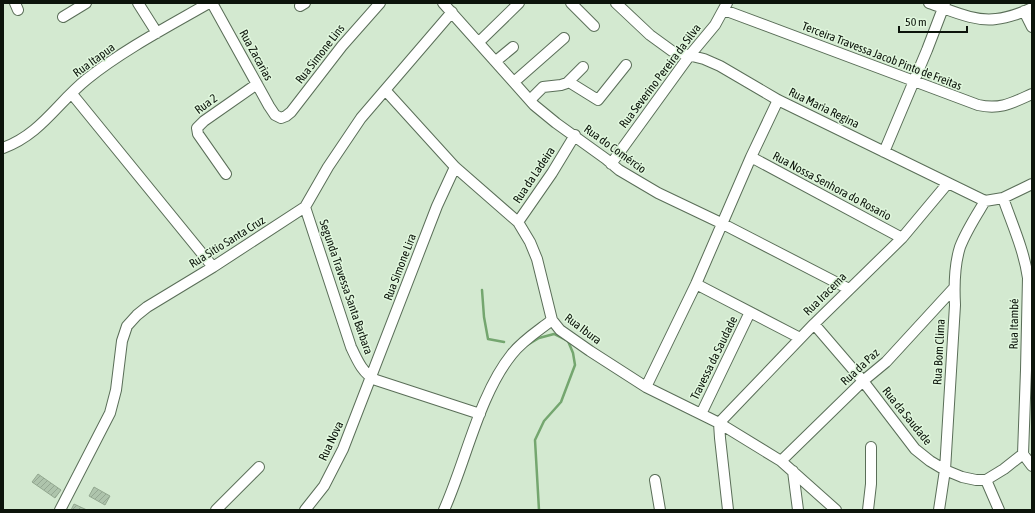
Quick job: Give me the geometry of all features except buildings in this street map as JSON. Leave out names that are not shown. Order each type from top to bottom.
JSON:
[{"type":"street","points":[[63,17],[86,3]]},
{"type":"street","points":[[138,3],[157,33]]},
{"type":"street","name":"Rua Itapua","points":[[3,148],[24,139],[37,130],[85,80],[100,69],[157,33],[209,3]]},
{"type":"street","name":"Rua Zacarias","points":[[212,3],[269,106],[275,115],[280,118]]},
{"type":"street","name":"Rua Simone Lins","points":[[280,118],[291,112],[342,46],[380,3]]},
{"type":"street","name":"Rua do Comércio","points":[[443,3],[530,100],[546,115],[575,135],[619,170],[640,184],[675,202],[722,223],[849,289]]},
{"type":"street","points":[[479,42],[519,3]]},
{"type":"street","points":[[571,3],[594,26]]},
{"type":"street","name":"Rua Maria Regina","points":[[616,3],[659,42],[672,51],[710,61],[778,100],[985,201]]},
{"type":"street","points":[[929,3],[945,6],[974,18],[989,20],[1005,18],[1028,9],[1032,27]]},
{"type":"street","points":[[884,152],[945,6]]},
{"type":"street","name":"Rua Severino Pereira da Silva","points":[[611,164],[690,56],[708,34],[726,7]]},
{"type":"street","name":"Terceira Travessa Jacob Pinto de Freitas","points":[[726,7],[969,102],[988,107],[1006,105],[1032,94]]},
{"type":"street","name":"Rua Sitio Santa Cruz","points":[[60,510],[110,413],[116,390],[122,341],[127,326],[137,315],[147,308],[305,207],[328,167],[361,118],[386,91],[452,12]]},
{"type":"street","points":[[514,82],[564,38]]},
{"type":"street","points":[[496,62],[513,47]]},
{"type":"street","points":[[569,82],[598,100],[626,65]]},
{"type":"street","points":[[530,100],[543,87],[564,85],[569,82],[583,67]]},
{"type":"street","name":"Rua 2","points":[[226,174],[198,134],[197,128],[204,121],[257,84]]},
{"type":"street","points":[[386,91],[455,167],[518,222]]},
{"type":"street","points":[[72,94],[213,267]]},
{"type":"street","points":[[646,387],[696,284],[751,157],[778,100]]},
{"type":"street","name":"Rua da Ladeira","points":[[552,320],[537,260],[530,242],[518,222],[552,173],[575,135]]},
{"type":"street","name":"Rua Nossa Senhora do Rosario","points":[[751,157],[902,238]]},
{"type":"street","name":"Rua Simone Lira","points":[[370,378],[437,206],[455,167]]},
{"type":"street","name":"Rua Iracema","points":[[719,423],[800,338],[902,238],[948,183]]},
{"type":"street","points":[[985,201],[1003,198],[1032,184]]},
{"type":"street","name":"Rua Itambé","points":[[1003,198],[1030,277],[1029,369],[1023,454]]},
{"type":"street","name":"Rua Bom Clima","points":[[939,510],[945,470],[955,305],[954,288],[956,263],[964,238],[985,201]]},
{"type":"street","name":"Segunda Travessa Santa Barbara","points":[[305,207],[351,348],[359,364],[370,378]]},
{"type":"street","points":[[696,284],[800,338]]},
{"type":"street","name":"Rua da Paz","points":[[781,461],[863,382],[886,362],[954,288]]},
{"type":"street","name":"Travessa da Saudade","points":[[701,414],[750,312]]},
{"type":"street","name":"Rua Ibura","points":[[444,510],[462,466],[480,414],[499,373],[512,354],[524,342],[552,320],[560,330],[572,339],[646,387],[719,423],[781,461],[793,471]]},
{"type":"street","name":"Rua da Saudade","points":[[814,324],[863,382],[915,449],[930,461],[945,470],[968,478],[986,480]]},
{"type":"street","points":[[370,378],[480,414]]},
{"type":"street","name":"Rua Nova","points":[[305,510],[324,486],[343,449],[370,378]]},
{"type":"street","points":[[719,423],[728,510]]},
{"type":"street","points":[[868,510],[871,484],[871,447]]},
{"type":"street","points":[[999,510],[986,480],[1004,469],[1023,454],[1032,466]]},
{"type":"street","points":[[216,510],[259,468]]},
{"type":"street","points":[[793,471],[798,510]]},
{"type":"street","points":[[793,471],[836,510]]},
{"type":"street","points":[[655,480],[660,510]]},
{"type":"waterway","points":[[482,290],[484,317],[488,339],[504,342]]},
{"type":"waterway","points":[[524,347],[539,338],[554,334],[568,341],[573,353],[575,365],[561,402],[544,421],[535,440],[539,510]]}]
